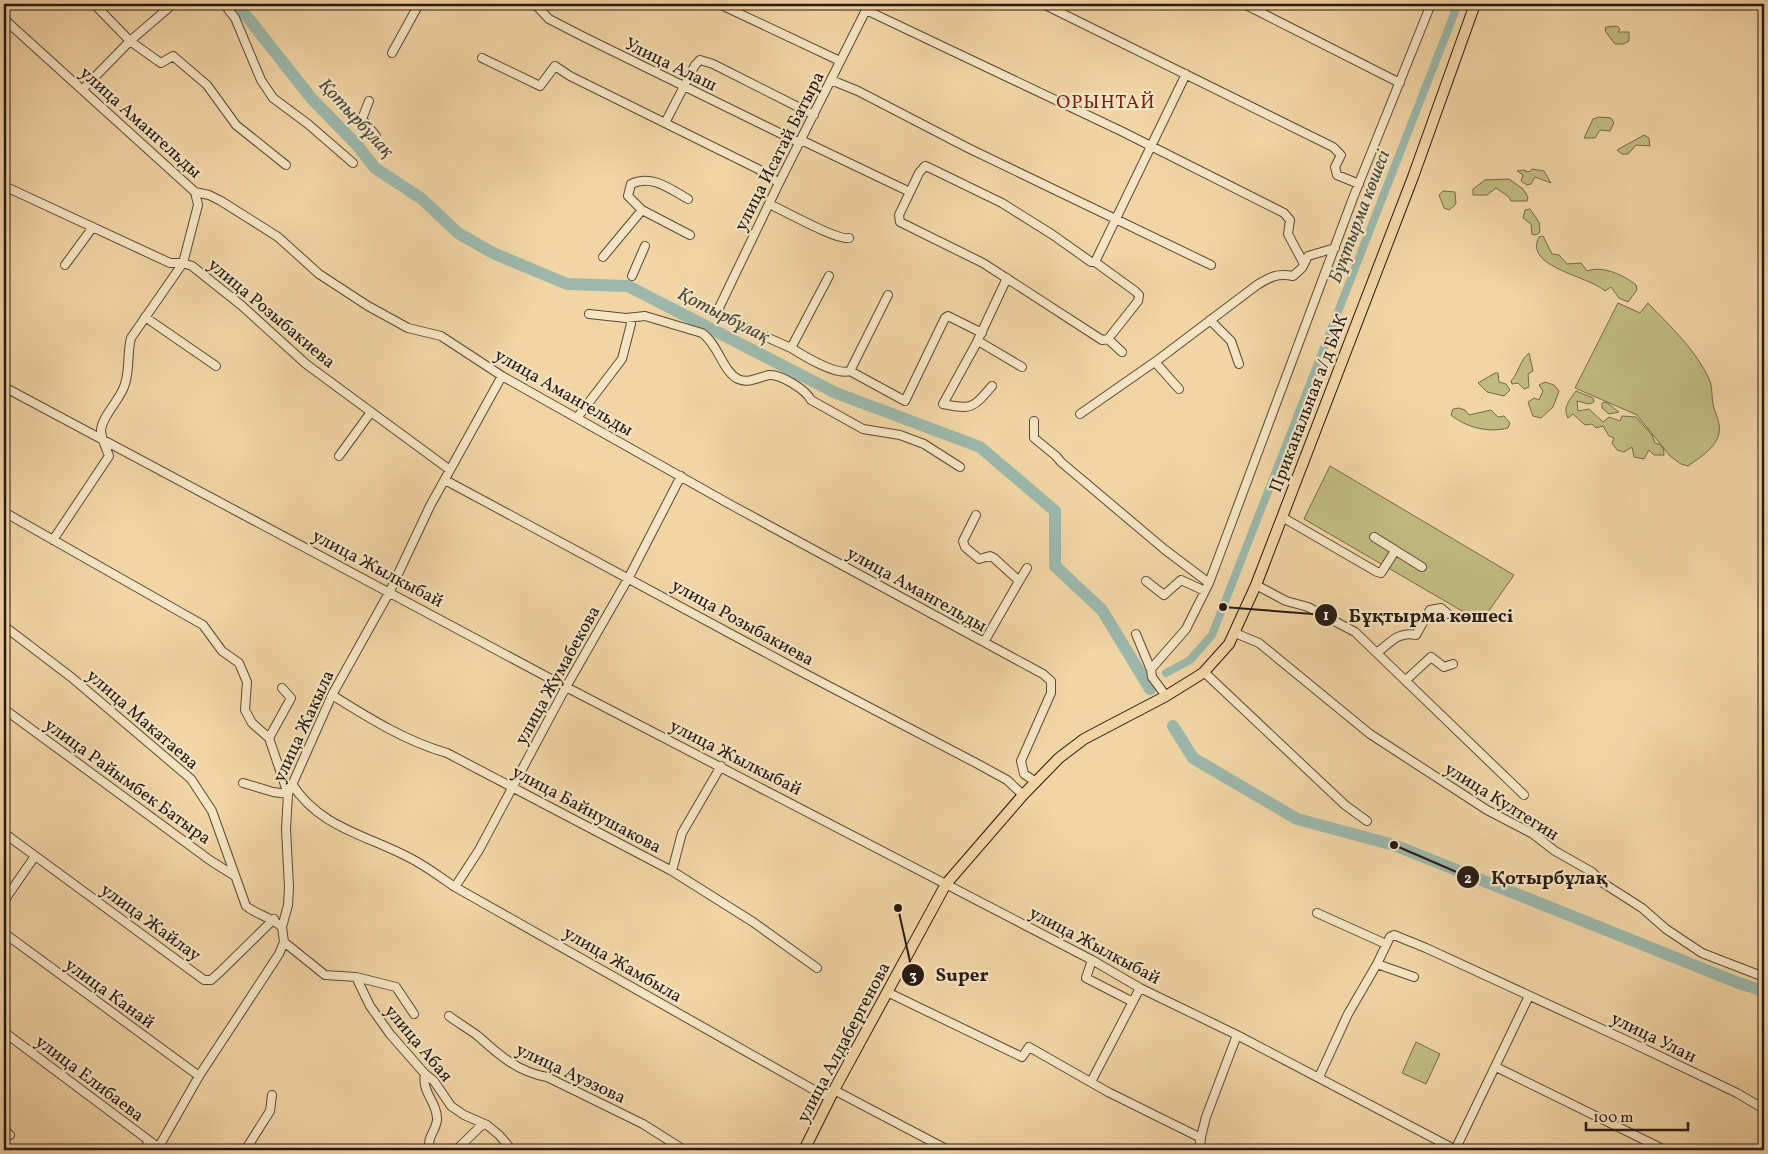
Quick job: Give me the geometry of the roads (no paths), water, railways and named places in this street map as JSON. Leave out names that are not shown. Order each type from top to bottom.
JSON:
[{"type":"main road","name":"Приканальная а/д БАК","points":[[1229,644],[1256,585],[1413,177],[1475,4]]},
{"type":"main road","name":"улица Алдабергенова","points":[[804,1150],[834,1090],[946,884],[1023,795],[1059,758],[1084,739],[1166,696],[1204,672],[1229,644]]},
{"type":"street","points":[[94,4],[130,41],[161,63],[173,56],[180,60],[207,85],[236,125],[286,165]]},
{"type":"street","points":[[224,4],[235,18],[261,80],[273,98],[308,124],[353,163]]},
{"type":"street","points":[[392,53],[419,4]]},
{"type":"street","name":"Улица Алаш","points":[[535,4],[548,18],[684,87],[910,192]]},
{"type":"street","points":[[720,4],[840,61]]},
{"type":"street","points":[[1042,4],[1333,147],[1341,155],[1335,167],[1337,175],[1359,184]]},
{"type":"street","points":[[1244,4],[1400,83]]},
{"type":"street","points":[[1151,670],[1156,660],[1186,629],[1209,583],[1359,184],[1431,4]]},
{"type":"street","points":[[82,90],[168,5]]},
{"type":"street","points":[[868,7],[1284,212],[1290,220],[1288,234],[1304,264]]},
{"type":"street","name":"улица Исатай Батыра","points":[[791,348],[746,328],[717,312],[779,183],[868,7]]},
{"type":"street","name":"улица Амангельды","points":[[4,19],[195,192],[209,195],[221,201],[278,238],[319,274],[368,306],[408,328],[441,336],[502,376],[1043,674],[1051,681],[1051,693],[1021,761],[1024,774],[1036,782]]},
{"type":"street","points":[[482,58],[540,86],[555,66],[570,76],[758,169],[779,183]]},
{"type":"street","points":[[665,123],[695,65],[700,60],[706,61],[814,115]]},
{"type":"street","points":[[1095,262],[1186,74]]},
{"type":"street","points":[[831,80],[858,91],[968,148],[1211,265]]},
{"type":"street","points":[[369,101],[362,120],[376,136]]},
{"type":"street","points":[[925,166],[1002,203],[1053,235],[1091,262],[1095,262],[1138,295],[1134,308],[1108,339],[1102,340],[1096,337],[1007,278],[900,222],[899,215],[910,192],[919,173],[925,166]]},
{"type":"street","points":[[688,200],[655,181],[640,180],[631,184],[628,196],[642,210],[690,235]]},
{"type":"street","name":"улица Розыбакиева","points":[[4,186],[170,263],[183,263],[207,277],[306,364],[450,470]]},
{"type":"street","points":[[109,456],[103,439],[102,424],[124,388],[130,367],[128,349],[131,338],[183,263],[198,206],[195,192]]},
{"type":"street","points":[[769,204],[821,230],[844,239],[849,238]]},
{"type":"street","points":[[603,257],[642,210]]},
{"type":"street","points":[[65,265],[93,227]]},
{"type":"street","points":[[632,276],[645,246]]},
{"type":"street","points":[[1080,414],[1155,362],[1273,275],[1280,273],[1292,276],[1304,264],[1308,256],[1335,248]]},
{"type":"street","points":[[829,276],[791,348],[828,367],[845,373],[850,371],[888,295]]},
{"type":"street","points":[[992,386],[974,406],[963,408],[943,404],[978,341],[1007,278]]},
{"type":"street","points":[[589,314],[630,318],[645,316],[702,333],[708,338],[731,374],[739,379],[754,380],[771,375],[790,382],[807,392],[811,400],[863,429],[900,435],[924,444],[960,467]]},
{"type":"street","points":[[850,371],[905,401],[945,318],[948,316],[982,333]]},
{"type":"street","points":[[145,317],[216,366]]},
{"type":"street","points":[[577,418],[622,358],[631,324],[630,318]]},
{"type":"street","points":[[1210,320],[1231,341],[1239,364]]},
{"type":"street","points":[[1108,339],[1122,352]]},
{"type":"street","points":[[978,341],[1022,367]]},
{"type":"street","points":[[1155,362],[1179,389]]},
{"type":"street","name":"улица Жакыла","points":[[284,942],[282,927],[288,905],[289,887],[286,829],[288,794],[332,695],[390,591],[450,470],[502,376]]},
{"type":"street","name":"улица Жылкыбай","points":[[4,387],[390,591],[566,687],[1092,960],[1140,988],[1237,1034],[1455,1150]]},
{"type":"street","points":[[339,456],[371,412]]},
{"type":"street","points":[[1034,421],[1034,438],[1164,549],[1209,583]]},
{"type":"street","points":[[53,540],[109,456],[125,450]]},
{"type":"street","name":"улица Жумабекова","points":[[455,886],[480,850],[566,687],[629,578],[681,476]]},
{"type":"street","name":"улица Розыбакиева","points":[[445,480],[798,670],[976,763],[1007,780],[1023,795]]},
{"type":"street","points":[[4,512],[203,625],[222,650],[239,663],[247,682],[245,710],[252,723],[270,738],[288,794],[273,792],[242,783]]},
{"type":"street","points":[[976,515],[963,541],[965,547],[979,559],[990,556],[994,558],[1017,579],[1018,583]]},
{"type":"street","points":[[1282,517],[1377,572],[1381,573],[1395,551]]},
{"type":"street","points":[[1374,538],[1422,567]]},
{"type":"street","points":[[984,642],[1027,568]]},
{"type":"street","points":[[1146,581],[1164,596],[1169,594],[1181,580],[1205,590]]},
{"type":"street","points":[[1256,585],[1286,601],[1308,607],[1355,632],[1378,652],[1524,795]]},
{"type":"street","points":[[1378,652],[1399,634],[1416,635],[1430,610],[1441,608],[1448,614]]},
{"type":"street","name":"улица Макатаева","points":[[4,626],[71,677],[191,780],[212,811],[246,906],[255,913],[274,919],[282,927]]},
{"type":"street","name":"улица Култегин","points":[[1234,633],[1259,643],[1370,734],[1487,810],[1533,834],[1555,851],[1592,872],[1603,883],[1642,908],[1666,929],[1702,953],[1764,977]]},
{"type":"street","points":[[1136,634],[1151,670],[1152,677],[1166,696]]},
{"type":"street","points":[[1406,680],[1430,657],[1444,667],[1453,664]]},
{"type":"street","points":[[1204,672],[1345,805],[1366,822]]},
{"type":"street","points":[[270,738],[291,698],[282,688]]},
{"type":"street","name":"улица Байнушакова","points":[[332,695],[372,720],[410,740],[448,753],[672,871],[752,922],[817,968]]},
{"type":"street","name":"улица Райымбек Батыра","points":[[4,709],[211,861],[235,876]]},
{"type":"street","points":[[672,871],[682,833],[721,766]]},
{"type":"street","name":"улица Жамбыла","points":[[292,784],[312,810],[352,832],[410,858],[455,886],[823,1095],[834,1090],[948,1150]]},
{"type":"street","name":"улица Жайлау","points":[[4,833],[204,980],[211,980],[274,919]]},
{"type":"street","points":[[4,901],[35,856]]},
{"type":"street","points":[[1317,912],[1386,944],[1377,964],[1348,1014],[1319,1077]]},
{"type":"street","name":"улица Канай","points":[[4,933],[199,1076]]},
{"type":"street","name":"улица Улан","points":[[1386,944],[1390,936],[1394,935],[1402,940],[1426,948],[1630,1042],[1764,1109]]},
{"type":"street","points":[[158,1149],[199,1076],[280,954],[284,942],[325,975],[356,978],[396,988],[414,1014]]},
{"type":"street","points":[[1092,960],[1086,978],[1133,1002]]},
{"type":"street","points":[[1377,964],[1414,977]]},
{"type":"street","name":"улица Абая","points":[[356,978],[370,1006],[390,1034],[425,1074],[434,1081],[451,1106],[484,1124],[499,1135],[512,1150]]},
{"type":"street","points":[[1091,1082],[1140,988]]},
{"type":"street","points":[[887,992],[1022,1057],[1029,1048],[1201,1138]]},
{"type":"street","points":[[1455,1150],[1529,996]]},
{"type":"street","name":"улица Ауэзова","points":[[449,1016],[476,1035],[508,1062],[533,1074],[546,1076],[631,1117],[684,1150]]},
{"type":"street","name":"улица Елибаева","points":[[4,1032],[150,1141],[158,1149]]},
{"type":"street","points":[[1197,1150],[1206,1117],[1237,1034]]},
{"type":"street","points":[[1496,1066],[1666,1150]]},
{"type":"street","points":[[425,1074],[423,1081],[437,1115],[437,1124],[429,1138],[431,1150]]},
{"type":"street","points":[[245,1150],[270,1110],[272,1095]]},
{"type":"street","points":[[456,1150],[484,1124]]},
{"type":"street","points":[[1201,1138],[1200,1148],[1205,1150]]},
{"type":"street","points":[[144,1150],[150,1141]]},
{"type":"waterway","name":"Қотырбұлақ","points":[[237,4],[312,99],[357,145],[375,168],[422,199],[458,233],[493,253],[567,284],[628,286],[836,393],[980,447],[1055,511],[1055,566],[1102,610],[1150,689]]},
{"type":"waterway","name":"Бұқтырма көшесі","points":[[1166,673],[1190,660],[1212,635],[1458,4]]},
{"type":"waterway","name":"Қотырбұлақ","points":[[1173,726],[1193,758],[1297,819],[1394,845],[1736,982],[1764,991]]},
{"type":"place","name":"Бұқтырма көшесі","points":[[1223,607]]},
{"type":"place","name":"Қотырбұлақ","points":[[1394,845]]},
{"type":"place","name":"Super","points":[[898,908]]},
{"type":"district","name":"ОРЫНТАЙ","points":[[1106,101]]}]
